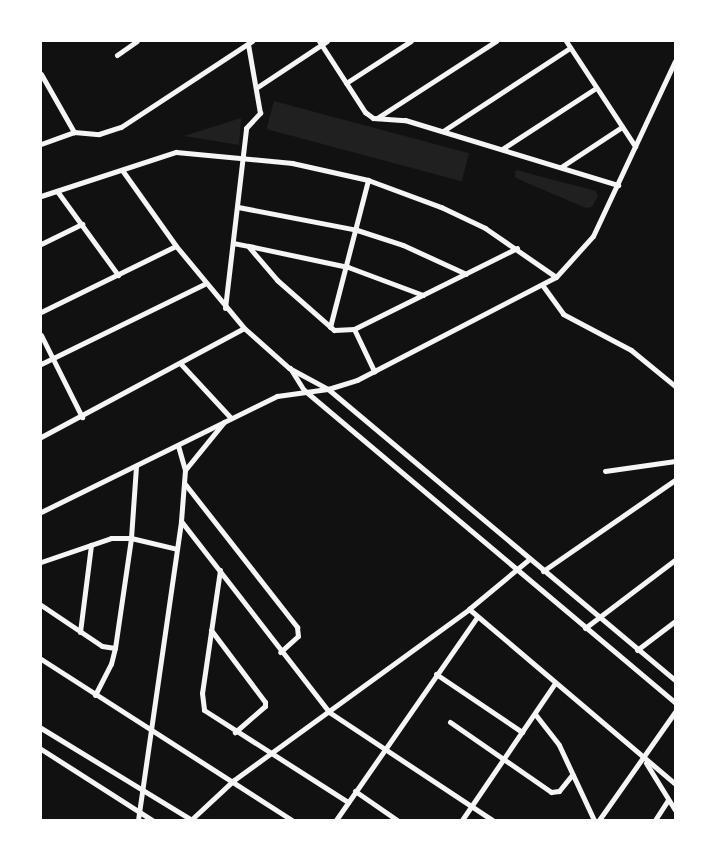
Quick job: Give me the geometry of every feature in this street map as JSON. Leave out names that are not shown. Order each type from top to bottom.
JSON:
[{"type":"street","points":[[116,55],[137,41]]},
{"type":"street","points":[[256,88],[320,43],[327,41]]},
{"type":"street","points":[[346,83],[411,41]]},
{"type":"street","points":[[377,119],[496,41]]},
{"type":"street","points":[[566,41],[635,146]]},
{"type":"street","points":[[41,144],[74,132],[99,134],[120,127],[250,42],[260,113],[246,128],[245,157],[224,308]]},
{"type":"street","points":[[320,43],[365,112],[377,119],[405,120],[618,185]]},
{"type":"street","points":[[443,131],[570,48]]},
{"type":"street","points":[[41,512],[277,396],[304,390],[328,389],[374,371],[543,286],[556,277],[594,236],[675,61]]},
{"type":"street","points":[[41,74],[74,132]]},
{"type":"street","points":[[502,149],[596,88]]},
{"type":"street","points":[[561,168],[622,127]]},
{"type":"street","points":[[41,196],[176,152],[245,157],[368,180],[441,207],[485,228],[517,248],[556,277]]},
{"type":"street","points":[[122,170],[204,284],[244,328],[289,368],[328,389],[528,560],[675,680]]},
{"type":"street","points":[[330,327],[348,267],[368,180]]},
{"type":"street","points":[[56,191],[118,274]]},
{"type":"street","points":[[238,207],[357,230],[403,244],[466,274]]},
{"type":"street","points":[[41,244],[82,224]]},
{"type":"street","points":[[234,243],[348,267],[423,295]]},
{"type":"street","points":[[41,312],[176,246]]},
{"type":"street","points":[[248,246],[277,280],[330,327],[342,332],[423,295],[517,248]]},
{"type":"street","points":[[41,364],[204,284]]},
{"type":"street","points":[[543,286],[563,314],[631,350],[675,386]]},
{"type":"street","points":[[41,437],[244,328]]},
{"type":"street","points":[[354,328],[374,371]]},
{"type":"street","points":[[41,335],[82,416]]},
{"type":"street","points":[[180,364],[231,418]]},
{"type":"street","points":[[289,368],[304,390],[675,702]]},
{"type":"street","points":[[185,470],[224,422]]},
{"type":"street","points":[[138,820],[185,484],[185,470],[178,446]]},
{"type":"street","points":[[605,470],[675,461]]},
{"type":"street","points":[[95,695],[111,664],[115,648],[131,538],[136,466]]},
{"type":"street","points":[[543,571],[675,480]]},
{"type":"street","points":[[185,484],[297,627],[298,636],[280,652]]},
{"type":"street","points":[[181,521],[220,570],[280,652],[329,712],[492,820]]},
{"type":"street","points":[[41,562],[111,538],[131,538],[177,549]]},
{"type":"street","points":[[80,632],[91,545]]},
{"type":"street","points":[[41,728],[192,820],[234,780],[271,755],[469,609],[528,560]]},
{"type":"street","points":[[585,628],[675,560]]},
{"type":"street","points":[[220,570],[202,705],[208,714],[235,732],[348,802]]},
{"type":"street","points":[[41,605],[102,646],[115,648]]},
{"type":"street","points":[[469,609],[675,784]]},
{"type":"street","points":[[336,820],[384,747],[477,617]]},
{"type":"street","points":[[637,650],[675,621]]},
{"type":"street","points":[[211,630],[265,702],[265,706],[235,732]]},
{"type":"street","points":[[41,659],[95,695],[234,780],[292,820]]},
{"type":"street","points":[[436,674],[522,732]]},
{"type":"street","points":[[462,820],[555,683]]},
{"type":"street","points":[[599,820],[675,712]]},
{"type":"street","points":[[535,714],[559,745],[594,820]]},
{"type":"street","points":[[450,722],[551,792],[559,791],[572,775]]},
{"type":"street","points":[[41,749],[152,820]]},
{"type":"street","points":[[643,758],[675,810]]},
{"type":"street","points":[[355,791],[397,820]]},
{"type":"street","points":[[655,820],[668,800]]},
{"type":"shaded area","points":[[274,101],[469,153],[462,181],[266,129]]},
{"type":"shaded area","points":[[241,118],[239,145],[184,136]]},
{"type":"shaded area","points":[[516,170],[596,191],[598,196],[592,207],[586,208],[518,179],[515,177]]}]
